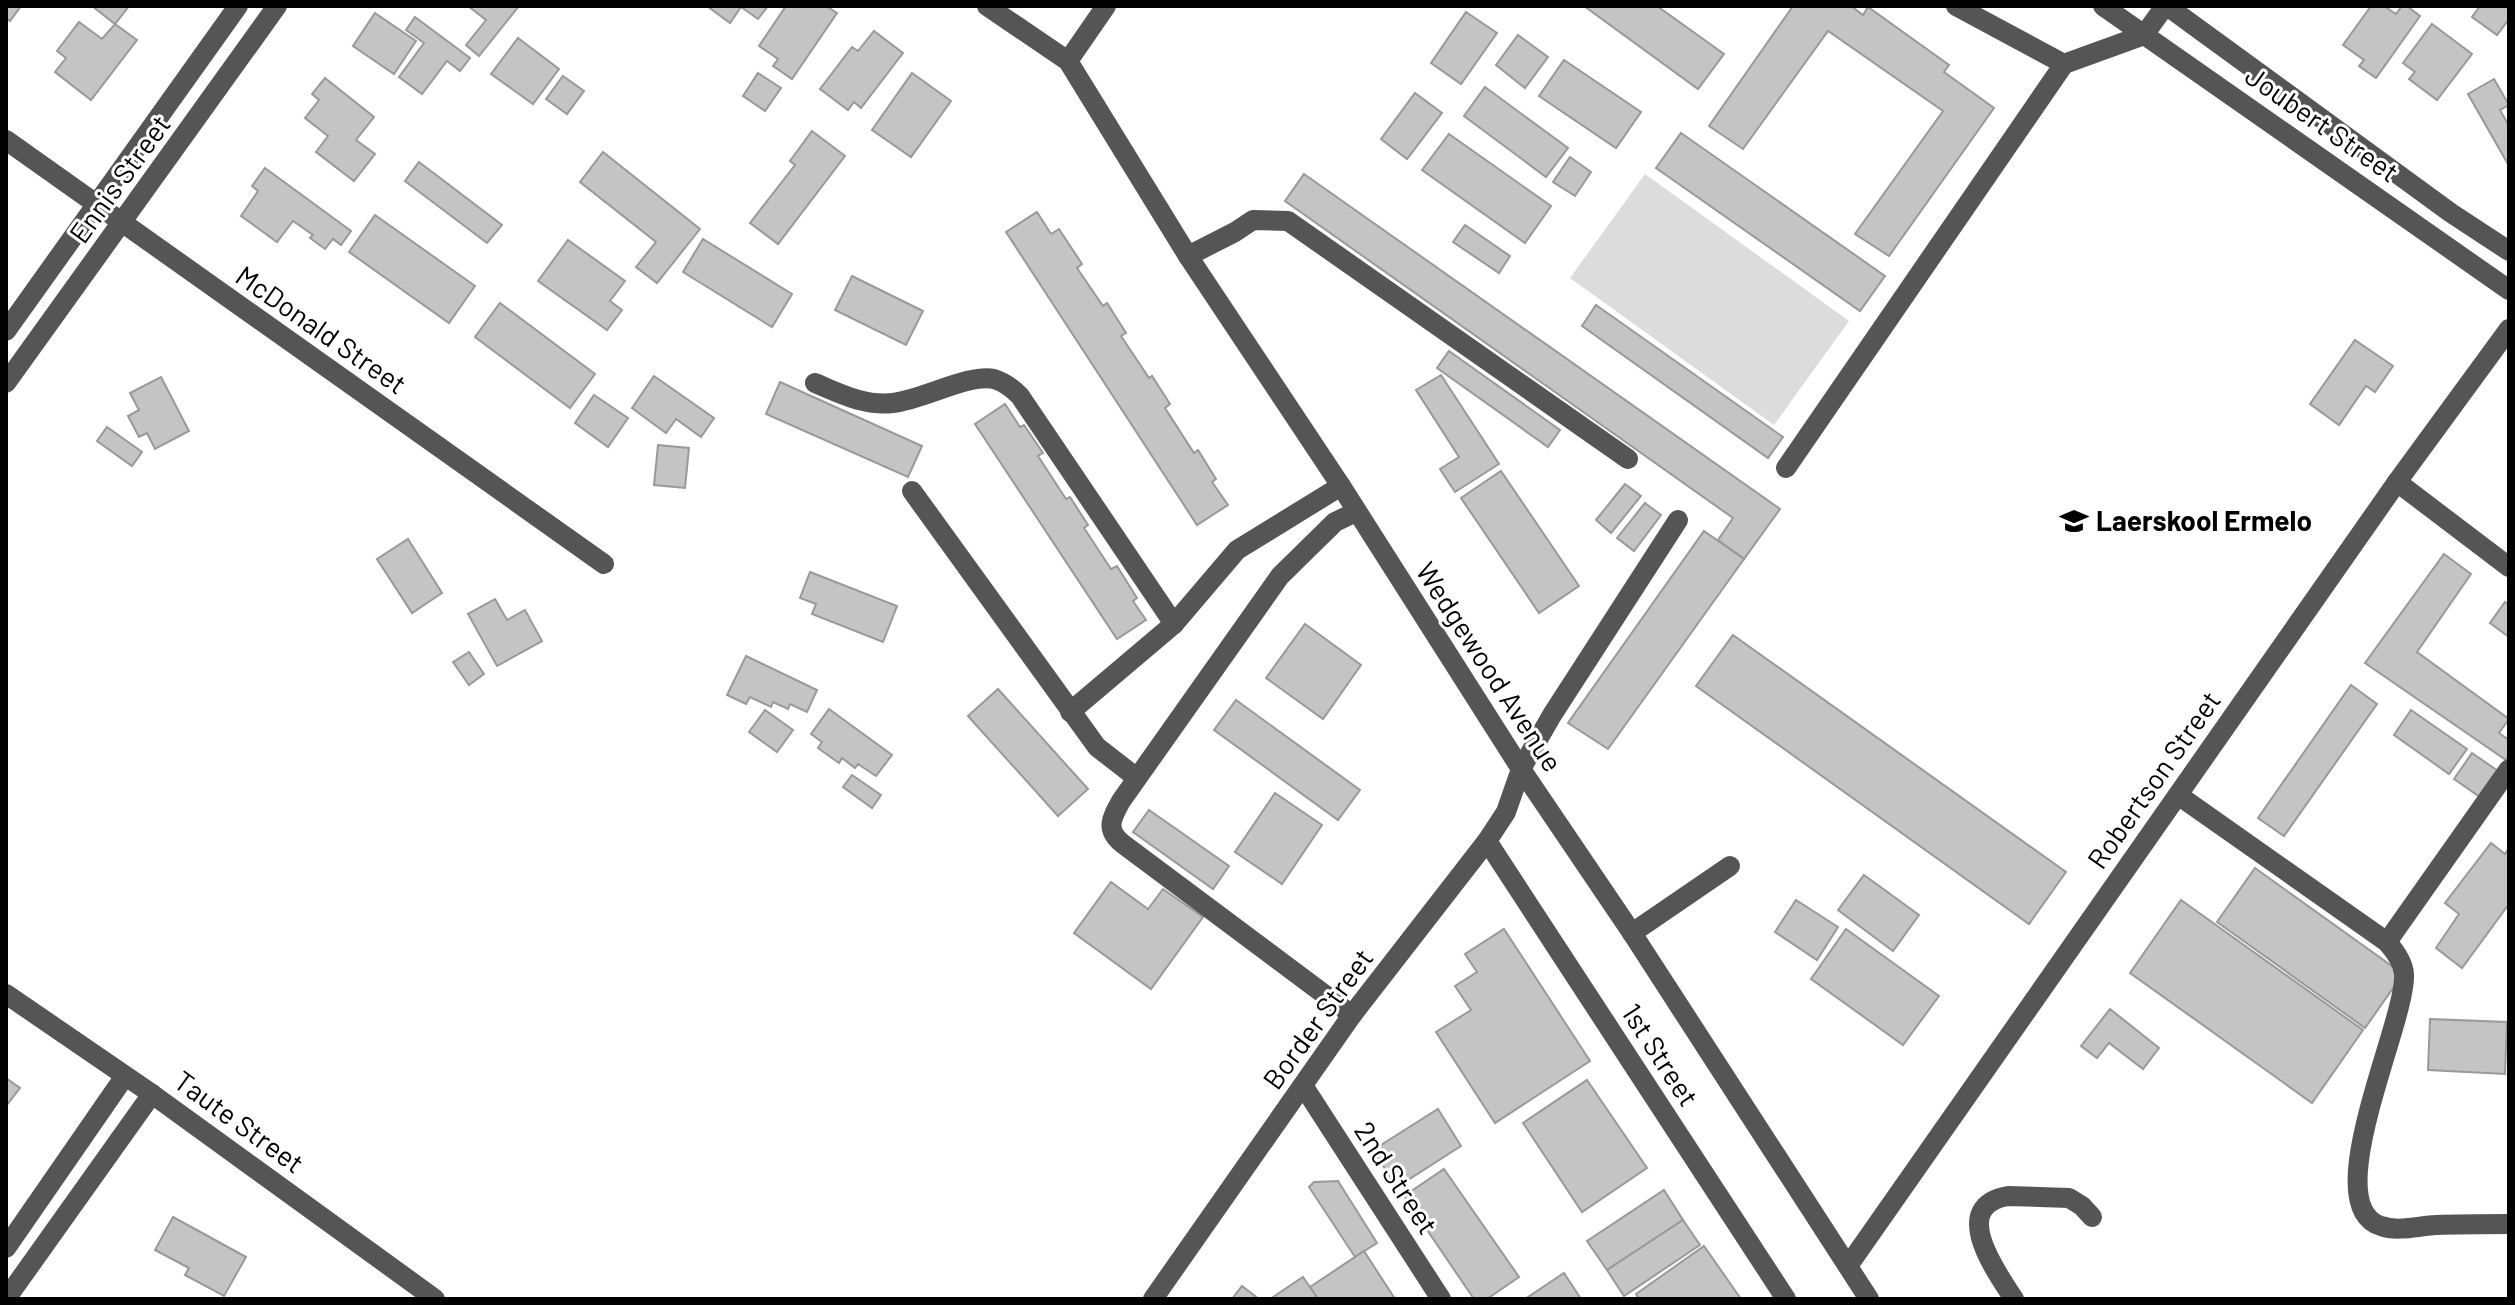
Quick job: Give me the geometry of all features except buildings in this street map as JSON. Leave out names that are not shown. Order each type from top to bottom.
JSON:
[{"type":"street","name":"Ennis Street","points":[[6,331],[238,6]]},
{"type":"street","name":"Ennis Street","points":[[6,383],[277,6]]},
{"type":"street","points":[[987,6],[1068,61],[1106,6]]},
{"type":"street","points":[[1956,6],[2064,64]]},
{"type":"street","name":"Joubert Street","points":[[2103,6],[2509,290]]},
{"type":"street","points":[[1786,468],[2064,64],[2144,35],[2166,6]]},
{"type":"street","name":"Joubert Street","points":[[2166,6],[2451,213],[2509,251]]},
{"type":"street","name":"Wedgewood Avenue","points":[[1068,61],[1188,256],[1869,1299]]},
{"type":"street","name":"McDonald Street","points":[[6,140],[604,564]]},
{"type":"street","points":[[1188,256],[1253,220],[1288,221],[1628,459]]},
{"type":"street","name":"Robertson Street","points":[[1848,1266],[2397,482],[2509,329]]},
{"type":"street","points":[[815,383],[855,400],[891,403],[929,395],[980,378],[992,378],[1012,388],[1174,624]]},
{"type":"street","points":[[2397,482],[2509,567]]},
{"type":"street","points":[[1070,712],[1174,624],[1237,550],[1341,486]]},
{"type":"street","points":[[912,491],[1097,747],[1137,778]]},
{"type":"street","points":[[1352,1015],[1114,837],[1111,827],[1114,812],[1280,576],[1335,522],[1356,512]]},
{"type":"street","name":"Border Street","points":[[1153,1299],[1352,1015],[1487,841],[1506,812],[1521,769],[1552,715],[1678,520]]},
{"type":"street","points":[[2387,942],[2509,769]]},
{"type":"street","points":[[2178,795],[2387,942],[2401,963],[2403,984],[2365,1123],[2358,1181],[2359,1205],[2375,1224],[2391,1229],[2509,1224]]},
{"type":"street","name":"1st Street","points":[[1487,841],[1786,1299]]},
{"type":"street","points":[[1632,933],[1730,866]]},
{"type":"street","name":"Taute Street","points":[[6,994],[152,1094],[435,1299]]},
{"type":"street","points":[[6,1248],[125,1076]]},
{"type":"street","name":"2nd Street","points":[[1304,1087],[1441,1299]]},
{"type":"street","points":[[6,1299],[152,1094]]},
{"type":"street","points":[[2014,1299],[1981,1242],[1978,1228],[1986,1207],[1998,1198],[2008,1196],[2069,1198],[2092,1217]]},
{"type":"shaded area","points":[[1645,174],[1849,321],[1774,425],[1570,278]]},
{"type":"place","name":"Laerskool Ermelo","points":[[2074,521]]}]
